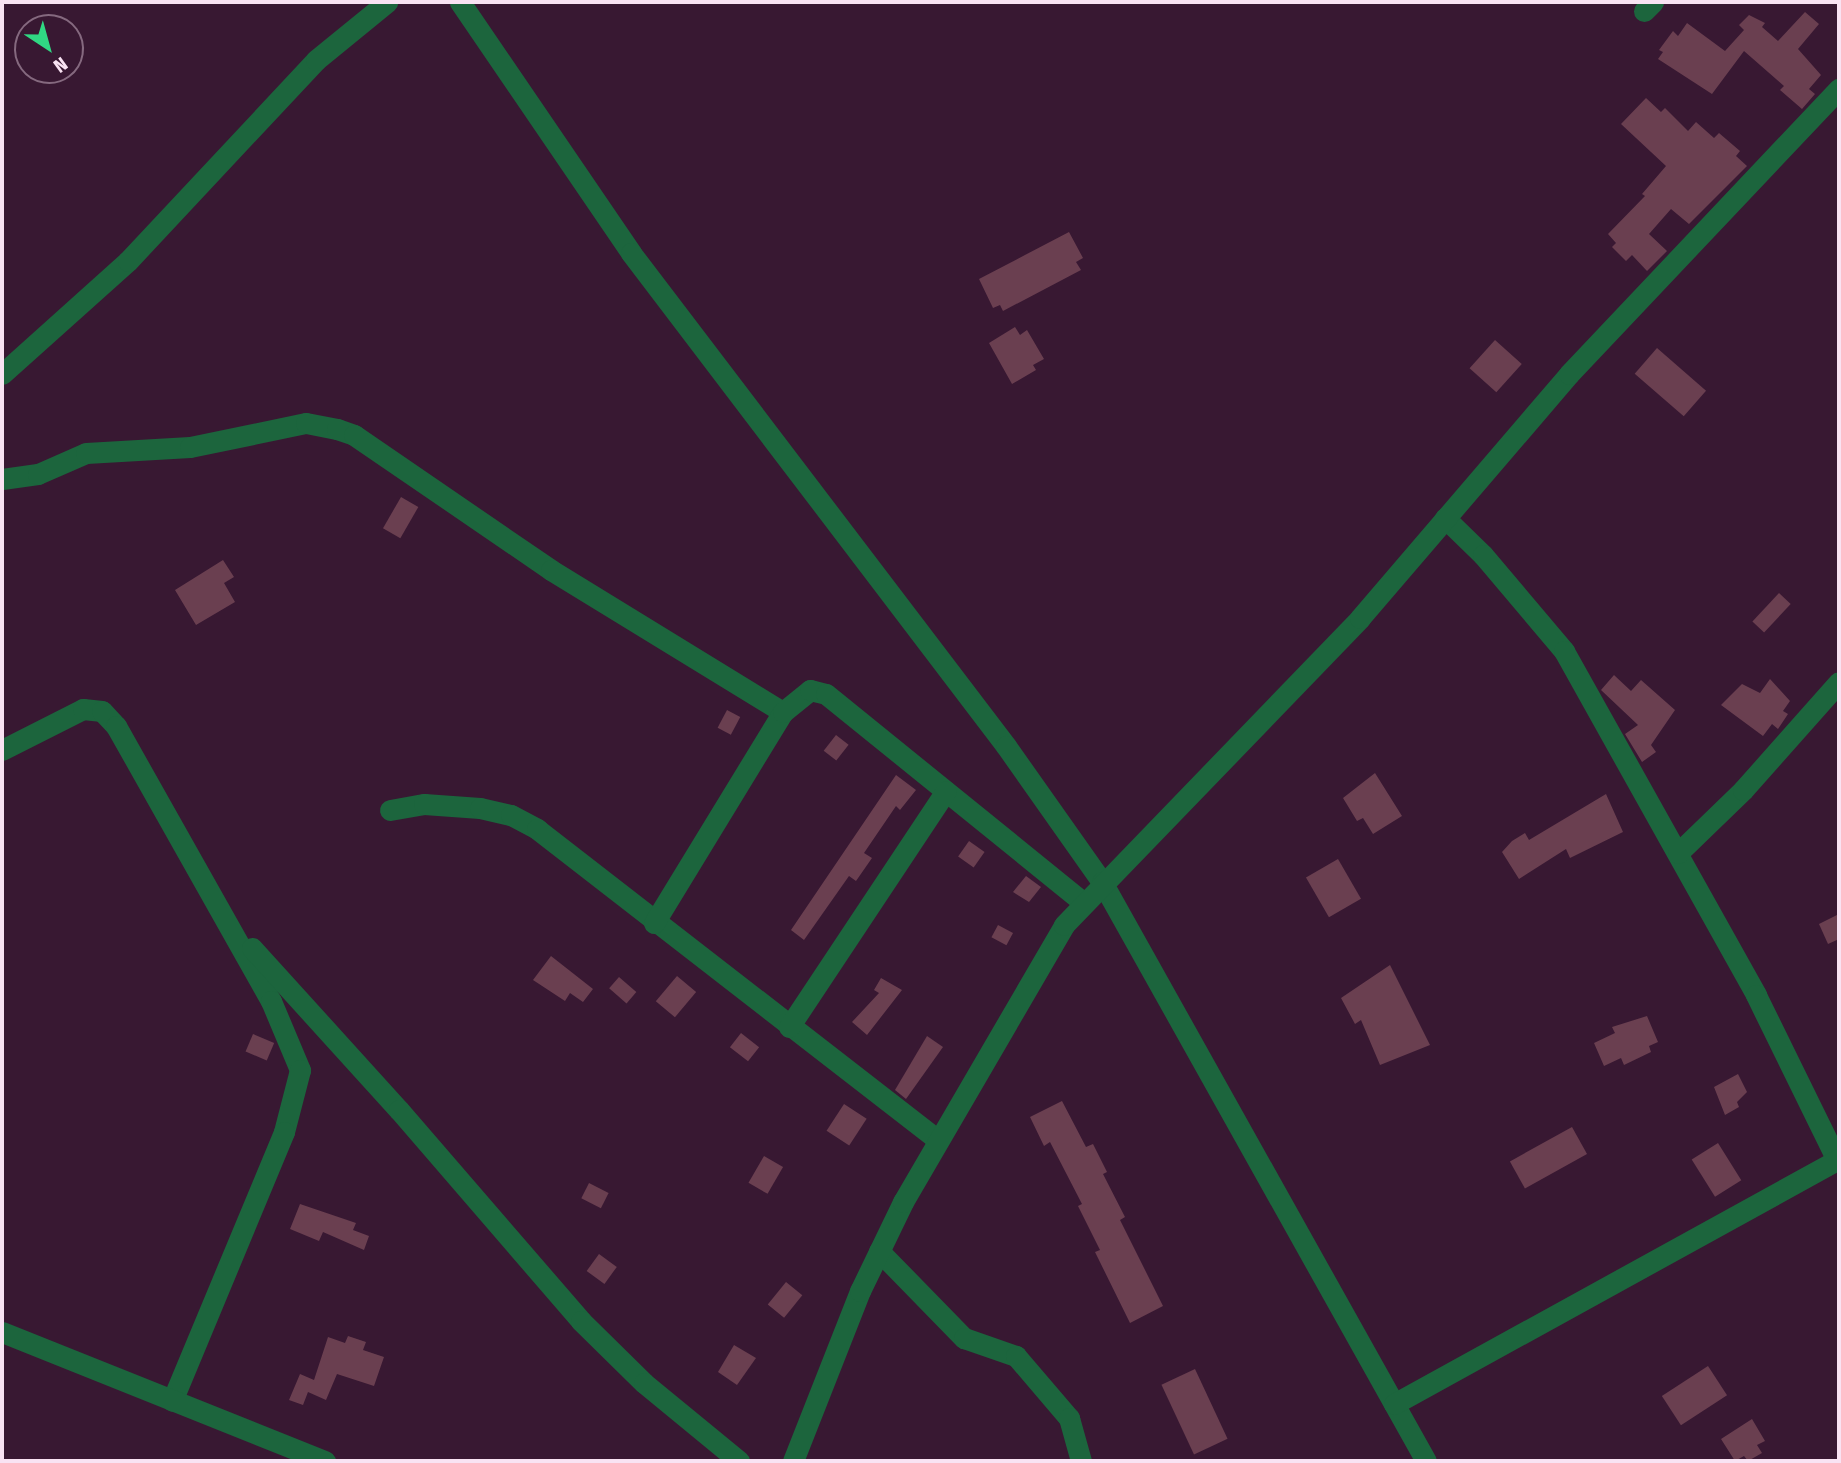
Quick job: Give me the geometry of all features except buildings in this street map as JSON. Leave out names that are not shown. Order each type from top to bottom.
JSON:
[{"type":"street","points":[[2,374],[128,261],[316,60],[387,2]]},
{"type":"street","points":[[460,2],[631,253],[1006,746],[1102,882],[1426,1461]]},
{"type":"street","points":[[793,1461],[879,1251],[938,1140],[1064,925],[1102,882],[1360,618],[1569,374],[1838,94]]},
{"type":"street","points":[[2,479],[38,474],[86,453],[190,447],[306,424],[337,429],[354,435],[551,570],[783,712]]},
{"type":"street","points":[[1394,1404],[1838,1159],[1794,1067],[1678,853],[1622,761],[1564,651],[1483,555],[1445,518]]},
{"type":"street","points":[[1678,853],[1743,790],[1839,682]]},
{"type":"street","points":[[654,923],[783,712],[810,690],[826,694],[1083,902]]},
{"type":"street","points":[[2,750],[83,709],[102,711],[136,759],[227,921],[286,1028],[300,1070],[284,1132],[172,1401]]},
{"type":"street","points":[[789,1027],[946,792]]},
{"type":"street","points":[[390,810],[424,804],[511,815],[569,851],[654,923],[938,1140]]},
{"type":"street","points":[[227,921],[399,1110],[581,1321],[644,1383],[739,1461]]},
{"type":"street","points":[[879,1251],[964,1338],[1016,1356],[1069,1418],[1081,1461]]},
{"type":"street","points":[[2,1332],[326,1461]]}]
